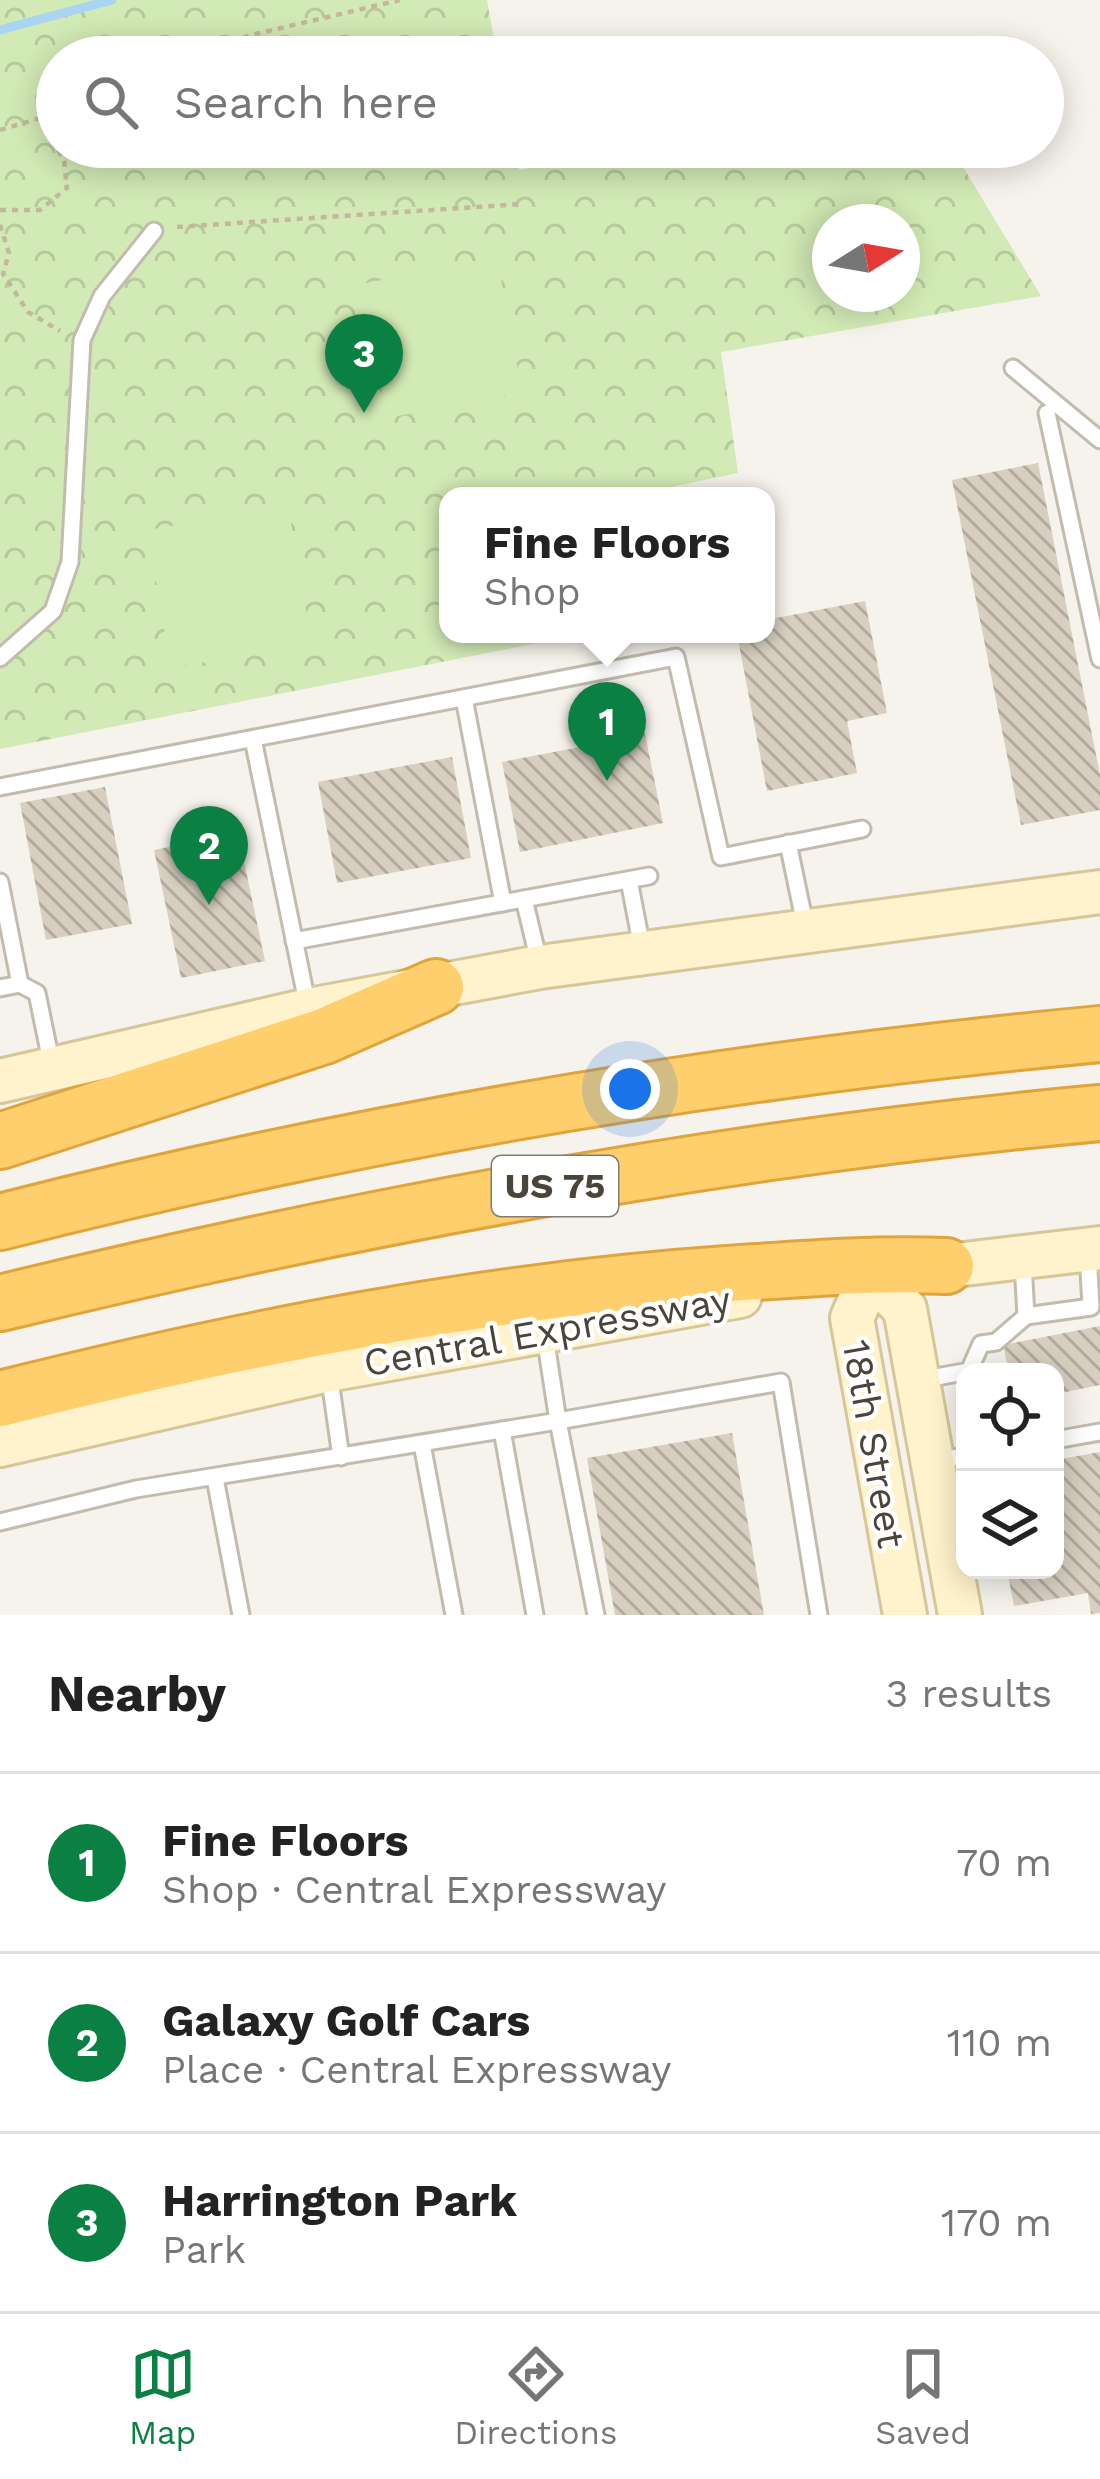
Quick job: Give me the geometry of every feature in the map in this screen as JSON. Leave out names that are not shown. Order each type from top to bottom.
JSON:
[{"type":"highway","points":[[0,1141],[324,1036],[436,987]]},
{"type":"highway","name":"US 75","points":[[0,1222],[321,1150],[572,1104],[843,1063],[1100,1034]]},
{"type":"highway","name":"US 75","points":[[0,1303],[446,1205],[783,1149],[1100,1113]]},
{"type":"highway","points":[[1000,1122],[1100,1139]]},
{"type":"highway","points":[[0,1399],[285,1332],[535,1289],[870,1262],[946,1266]]},
{"type":"main road","points":[[0,1081],[309,1010],[540,968],[806,928],[1100,892]]},
{"type":"main road","name":"Central Expressway","points":[[0,1445],[328,1370],[544,1328],[871,1275],[1094,1249]]},
{"type":"main road","name":"18th Street","points":[[904,1615],[852,1318],[871,1275],[904,1309],[917,1381],[948,1459],[960,1615]]},
{"type":"lane","points":[[2,657],[53,611],[70,562],[82,340],[102,296],[154,231]]},
{"type":"lane","points":[[1013,368],[1100,440]]},
{"type":"lane","points":[[1047,413],[1100,659]]},
{"type":"lane","points":[[0,638],[2,657]]},
{"type":"lane","points":[[0,788],[676,657],[721,857],[862,829]]},
{"type":"lane","points":[[464,698],[502,903]]},
{"type":"lane","points":[[254,739],[309,1010]]},
{"type":"lane","points":[[788,844],[806,928]]},
{"type":"lane","points":[[294,941],[649,876]]},
{"type":"lane","points":[[629,880],[642,951]]},
{"type":"lane","points":[[0,882],[20,984]]},
{"type":"lane","points":[[524,899],[540,968]]},
{"type":"lane","points":[[0,988],[20,984],[37,993],[53,1069]]},
{"type":"lane","points":[[917,1381],[969,1371],[981,1343],[997,1342],[1026,1316],[1091,1307],[1094,1249]]},
{"type":"lane","points":[[1022,1257],[1026,1316]]},
{"type":"lane","points":[[544,1328],[596,1615]]},
{"type":"lane","points":[[328,1370],[341,1457]]},
{"type":"lane","points":[[0,1522],[136,1489],[781,1382],[819,1615]]},
{"type":"lane","points":[[502,1430],[535,1615]]},
{"type":"lane","points":[[1064,1438],[1100,1432]]},
{"type":"lane","points":[[422,1444],[454,1615]]},
{"type":"lane","points":[[215,1478],[241,1615]]},
{"type":"path","points":[[247,36],[400,0]]},
{"type":"path","points":[[0,130],[36,122]]},
{"type":"path","points":[[0,210],[40,210],[67,188],[65,168]]},
{"type":"path","points":[[154,231],[212,220],[521,204]]},
{"type":"path","points":[[0,225],[9,253],[3,274],[14,297],[46,325],[82,340]]},
{"type":"green space","points":[[0,0],[487,0],[493,36],[36,36],[36,168],[964,168],[1041,296],[721,352],[738,473],[671,487],[439,487],[439,643],[537,643],[0,749]]},
{"type":"green space","points":[[497,258],[522,392],[387,418],[361,284]]},
{"type":"green space","points":[[288,506],[312,644],[171,668],[147,530]]},
{"type":"building","points":[[1038,463],[1100,775],[1100,810],[1021,825],[952,480]]},
{"type":"building","points":[[865,601],[887,713],[847,721],[857,773],[767,791],[739,643],[775,643],[775,618]]},
{"type":"building","points":[[643,724],[663,823],[520,852],[502,762],[601,743],[599,733]]},
{"type":"building","points":[[452,757],[471,858],[337,883],[318,782]]},
{"type":"building","points":[[105,787],[132,924],[46,940],[20,803]]},
{"type":"building","points":[[238,833],[265,961],[181,978],[154,850]]},
{"type":"building","points":[[1100,1326],[1100,1385],[1064,1392],[1064,1363],[1007,1363],[1003,1345]]},
{"type":"building","points":[[732,1433],[764,1615],[615,1615],[587,1458]]},
{"type":"building","points":[[1100,1452],[1100,1613],[1091,1614],[1088,1593],[1014,1606],[1009,1579],[1064,1579],[1064,1458]]},
{"type":"waterway","points":[[0,30],[112,0]]},
{"type":"place","name":"Harrington Park","points":[[364,413]]},
{"type":"place","name":"Fine Floors","points":[[607,781]]},
{"type":"place","name":"Galaxy Golf Cars","points":[[209,905]]}]
